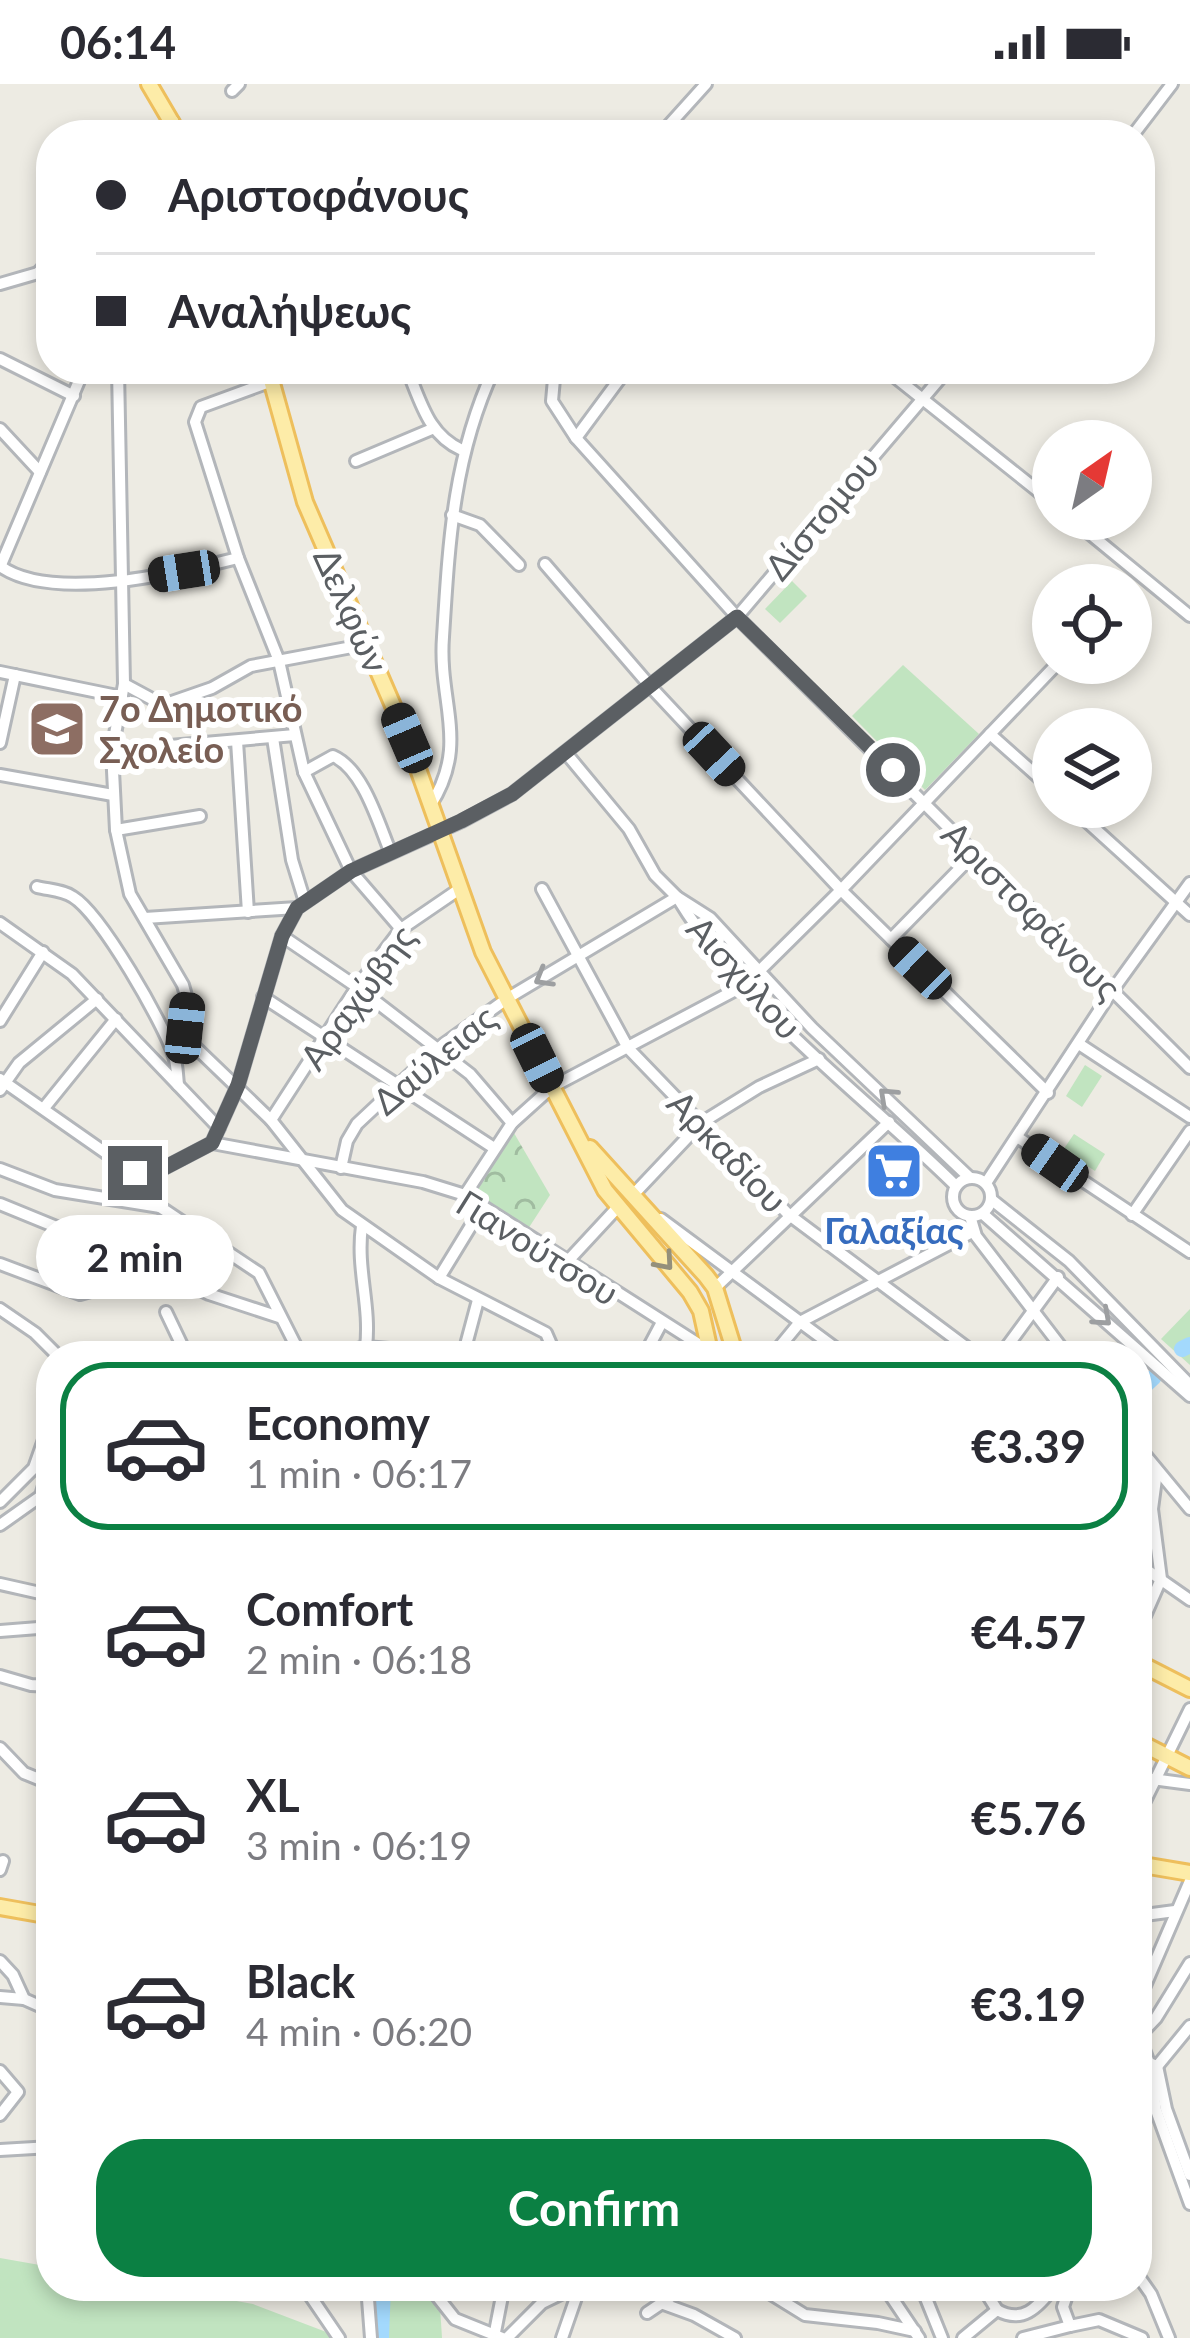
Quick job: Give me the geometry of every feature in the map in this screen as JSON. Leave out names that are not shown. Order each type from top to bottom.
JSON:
[{"type":"main road","points":[[148,84],[171,120]]},
{"type":"main road","name":"Δελφών","points":[[272,384],[305,502],[368,644],[483,952],[617,1208],[690,1292],[708,1341]]},
{"type":"main road","points":[[576,1132],[715,1288],[731,1341]]},
{"type":"main road","points":[[1152,1670],[1190,1689]]},
{"type":"main road","points":[[1152,1749],[1190,1768]]},
{"type":"main road","points":[[1152,1868],[1190,1877]]},
{"type":"main road","points":[[0,1907],[36,1913]]},
{"type":"street","points":[[674,120],[706,84]]},
{"type":"street","points":[[1144,120],[1172,84]]},
{"type":"street","points":[[0,284],[36,276]]},
{"type":"street","points":[[0,358],[36,376]]},
{"type":"street","points":[[51,384],[74,396]]},
{"type":"street","points":[[78,384],[0,567],[30,582],[122,581],[238,558]]},
{"type":"street","points":[[118,384],[123,691],[112,751],[112,795],[130,894],[183,986],[188,1003],[185,1028],[191,1043],[271,1120],[342,1210],[439,1278],[546,1333],[549,1341]]},
{"type":"street","points":[[251,384],[201,407],[194,416],[238,558],[279,662],[304,772],[351,871],[401,928]]},
{"type":"street","points":[[413,384],[432,429],[462,450]]},
{"type":"street","points":[[430,806],[450,768],[453,747],[442,641],[452,515],[462,450],[488,384]]},
{"type":"street","name":"Αριστοφάνους","points":[[554,384],[552,401],[576,438],[737,617],[1190,1068]]},
{"type":"street","points":[[576,438],[616,384]]},
{"type":"street","points":[[906,384],[1032,486]]},
{"type":"street","name":"Δίστομου","points":[[212,1143],[238,1085],[282,936],[301,905],[389,851],[512,794],[737,617],[934,384]]},
{"type":"street","points":[[0,429],[40,472]]},
{"type":"street","points":[[356,461],[432,429]]},
{"type":"street","points":[[452,515],[480,525],[519,565]]},
{"type":"street","points":[[1097,540],[1126,564]]},
{"type":"street","points":[[545,564],[650,686],[842,890],[1048,1093]]},
{"type":"street","points":[[1152,585],[1190,616]]},
{"type":"street","points":[[0,672],[123,691],[163,705],[212,688],[241,669],[368,644]]},
{"type":"street","points":[[0,743],[15,675]]},
{"type":"street","points":[[465,1195],[512,1123],[552,1087],[745,985],[1038,684]]},
{"type":"street","points":[[990,734],[1032,771]]},
{"type":"street","points":[[112,751],[295,735]]},
{"type":"street","points":[[145,918],[301,905],[273,738]]},
{"type":"street","points":[[236,741],[248,912]]},
{"type":"street","points":[[566,753],[629,829],[655,875],[677,897]]},
{"type":"street","points":[[304,772],[333,756],[344,762],[361,787],[389,851]]},
{"type":"street","points":[[0,775],[112,795]]},
{"type":"street","points":[[116,830],[200,816]]},
{"type":"street","points":[[1094,828],[1190,915]]},
{"type":"street","points":[[891,938],[975,853]]},
{"type":"street","points":[[986,1183],[1112,991],[1190,883]]},
{"type":"street","points":[[37,887],[68,893],[101,928],[174,1056],[179,1088]]},
{"type":"street","name":"Αρκαδίου","points":[[542,889],[628,1048],[788,1214],[957,1341]]},
{"type":"street","name":"Αραχώβης","points":[[271,1120],[401,928],[458,890]]},
{"type":"street","name":"Δαύλειας","points":[[341,1168],[352,1130],[437,1049],[508,998],[677,897]]},
{"type":"street","name":"Αισχύλου","points":[[677,897],[710,918],[758,973],[970,1178]]},
{"type":"street","name":"Αισχύλου","points":[[677,897],[702,938],[745,985],[956,1186]]},
{"type":"street","points":[[0,923],[43,952],[97,999],[219,1128]]},
{"type":"street","points":[[282,936],[357,987],[483,1085],[512,1123]]},
{"type":"street","points":[[0,1021],[43,952]]},
{"type":"street","points":[[263,997],[494,1148]]},
{"type":"street","points":[[97,999],[19,1063],[1,1084],[44,1108],[143,1179],[156,1192],[160,1207]]},
{"type":"street","points":[[44,1108],[116,1019]]},
{"type":"street","points":[[1079,1043],[1188,1113]]},
{"type":"street","points":[[632,1196],[700,1124],[759,1087],[819,1059]]},
{"type":"street","points":[[715,1288],[889,1122]]},
{"type":"street","points":[[1132,1216],[1190,1131]]},
{"type":"street","points":[[1017,1136],[1190,1252]]},
{"type":"street","points":[[143,1179],[212,1143]]},
{"type":"street","name":"Γιανούτσου","points":[[212,1143],[423,1182],[465,1195],[689,1341]]},
{"type":"street","points":[[0,1169],[55,1190],[160,1207],[259,1273],[292,1341]]},
{"type":"street","points":[[986,1183],[970,1178],[956,1186],[954,1203],[1058,1276],[1135,1341]]},
{"type":"street","points":[[986,1183],[992,1200],[1070,1261],[1140,1341]]},
{"type":"street","points":[[992,1200],[972,1215],[969,1234],[1056,1341]]},
{"type":"street","points":[[0,1204],[209,1294],[279,1318]]},
{"type":"street","points":[[439,1278],[483,1206]]},
{"type":"street","points":[[566,1263],[617,1208]]},
{"type":"street","points":[[648,1214],[658,1216],[826,1341]]},
{"type":"street","points":[[362,1226],[358,1264],[369,1316],[366,1341]]},
{"type":"street","points":[[784,1341],[800,1322],[969,1234]]},
{"type":"street","points":[[0,1264],[80,1294],[94,1290]]},
{"type":"street","points":[[1010,1341],[1058,1276]]},
{"type":"street","points":[[469,1341],[478,1300]]},
{"type":"street","points":[[0,1310],[43,1341]]},
{"type":"street","points":[[166,1312],[180,1341]]},
{"type":"street","points":[[652,1341],[661,1324]]},
{"type":"street","points":[[1152,1355],[1190,1385]]},
{"type":"street","points":[[1152,1355],[1190,1396]]},
{"type":"street","points":[[0,1502],[28,1476],[36,1458]]},
{"type":"street","points":[[1152,1466],[1190,1509]]},
{"type":"street","points":[[1152,1600],[1161,1580],[1152,1509],[1156,1471]]},
{"type":"street","points":[[0,1525],[36,1500]]},
{"type":"street","points":[[1152,1574],[1190,1600]]},
{"type":"street","points":[[0,1584],[36,1592]]},
{"type":"street","points":[[0,1631],[36,1628]]},
{"type":"street","points":[[0,1676],[36,1685]]},
{"type":"street","points":[[1152,1783],[1190,1709]]},
{"type":"street","points":[[0,1748],[24,1773],[36,1778]]},
{"type":"street","points":[[1154,1779],[1190,1784]]},
{"type":"street","points":[[1152,1959],[1190,1877]]},
{"type":"street","points":[[1152,1914],[1175,1911]]},
{"type":"street","points":[[0,1961],[14,1976],[24,2000]]},
{"type":"street","points":[[1152,2022],[1190,1963]]},
{"type":"street","points":[[0,1997],[36,2005]]},
{"type":"street","points":[[1190,2026],[1152,2068],[1190,2204]]},
{"type":"street","points":[[0,2071],[18,2092],[0,2115]]},
{"type":"street","points":[[1171,2135],[1190,2138]]},
{"type":"street","points":[[1171,2135],[1190,2175]]},
{"type":"street","points":[[0,2150],[36,2148]]},
{"type":"street","points":[[1152,2296],[1169,2338]]},
{"type":"street","points":[[316,2301],[340,2338]]},
{"type":"street","points":[[368,2301],[371,2338]]},
{"type":"street","points":[[441,2301],[467,2327],[501,2338]]},
{"type":"street","points":[[501,2338],[503,2301]]},
{"type":"street","points":[[501,2338],[546,2301]]},
{"type":"street","points":[[562,2338],[574,2301]]},
{"type":"street","points":[[647,2314],[664,2301]]},
{"type":"street","points":[[782,2301],[805,2315],[917,2335]]},
{"type":"street","points":[[894,2301],[917,2335]]},
{"type":"street","points":[[927,2301],[942,2338]]},
{"type":"street","points":[[991,2301],[997,2310],[1017,2318]]},
{"type":"street","points":[[1017,2318],[1042,2301]]},
{"type":"street","points":[[1065,2301],[1070,2326]]},
{"type":"street","points":[[661,2303],[694,2314],[735,2338]]},
{"type":"street","points":[[964,2338],[997,2310]]},
{"type":"street","points":[[1017,2318],[1022,2338],[1099,2320],[1142,2338]]},
{"type":"street","points":[[860,2322],[864,2338]]},
{"type":"green space","points":[[792,581],[807,596],[780,623],[765,609]]},
{"type":"green space","points":[[903,665],[979,734],[925,790],[852,716]]},
{"type":"green space","points":[[1085,1065],[1102,1076],[1082,1107],[1066,1096]]},
{"type":"green space","points":[[514,1133],[550,1195],[528,1229],[473,1191],[495,1153]]},
{"type":"green space","points":[[1074,1134],[1105,1154],[1095,1171],[1063,1150]]},
{"type":"green space","points":[[1190,1309],[1190,1365],[1161,1339]]},
{"type":"green space","points":[[0,2258],[36,2264],[36,2301],[236,2301],[342,2338],[0,2338]]},
{"type":"green space","points":[[375,2301],[437,2301],[440,2307],[442,2338],[376,2338]]},
{"type":"waterway","points":[[1182,1349],[1190,1345]]},
{"type":"waterway","points":[[381,2338],[382,2301]]},
{"type":"place","name":"7ο Δημοτικό Σχολείο","points":[[57,729]]},
{"type":"place","name":"Γαλαξίας","points":[[894,1171]]},
{"type":"route","points":[[135,1173],[143,1179],[212,1143],[238,1085],[282,936],[297,908],[351,871],[512,794],[737,617],[893,770]]}]
